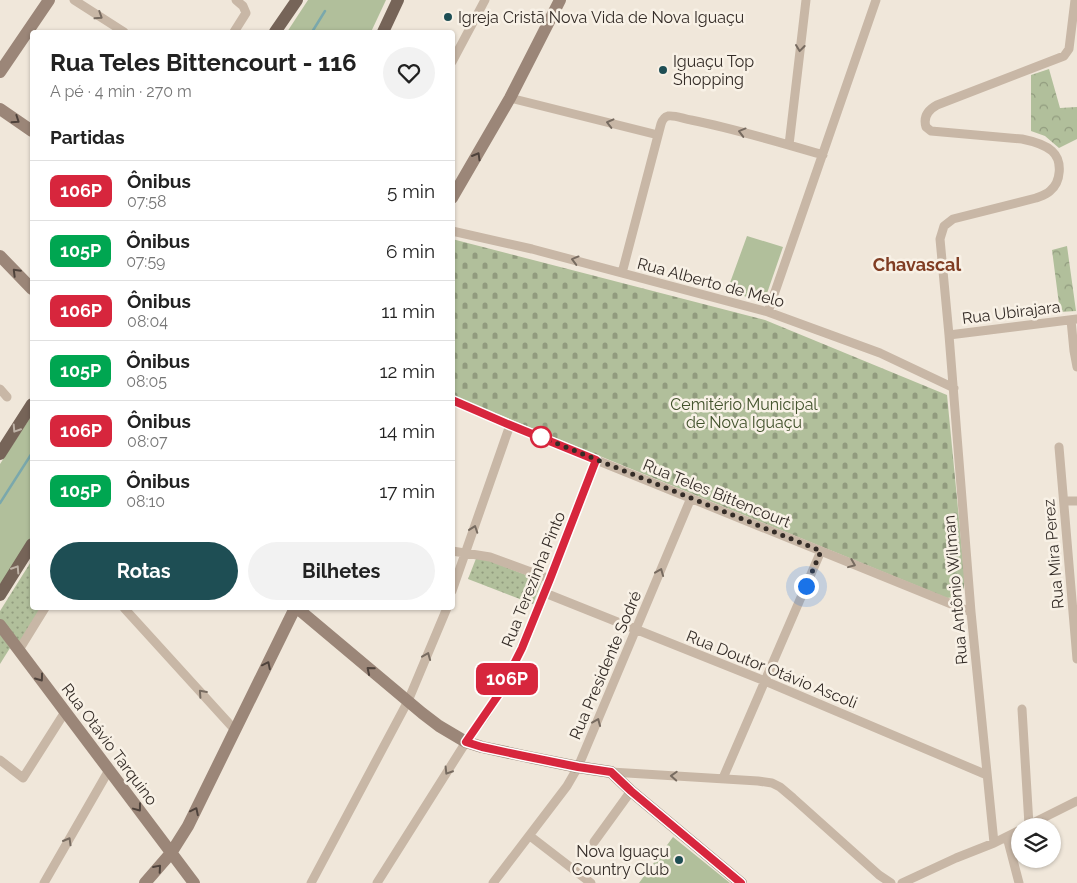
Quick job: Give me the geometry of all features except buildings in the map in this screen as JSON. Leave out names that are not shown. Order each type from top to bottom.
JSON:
[{"type":"main road","points":[[0,72],[49,0]]},
{"type":"main road","points":[[276,30],[296,0]]},
{"type":"main road","points":[[383,30],[398,0]]},
{"type":"main road","points":[[455,193],[510,98],[560,0]]},
{"type":"main road","points":[[0,109],[30,130]]},
{"type":"main road","points":[[0,256],[30,287]]},
{"type":"main road","points":[[0,454],[30,407]]},
{"type":"main road","points":[[2,590],[30,547]]},
{"type":"main road","points":[[145,883],[170,853],[188,826],[295,610]]},
{"type":"main road","points":[[298,610],[439,726],[466,742],[490,749],[611,772],[741,883]]},
{"type":"main road","name":"Rua Otávio Tarquino","points":[[0,625],[194,883]]},
{"type":"street","points":[[74,0],[121,30]]},
{"type":"street","points":[[455,56],[485,0]]},
{"type":"street","points":[[789,145],[806,0]]},
{"type":"street","points":[[768,312],[876,0]]},
{"type":"street","name":"Rua Antônio Wilman","points":[[994,843],[971,612],[940,236],[943,227],[953,220],[1046,194],[1056,184],[1059,170],[1055,155],[1044,146],[1022,140],[931,131],[925,125],[926,116],[932,108],[944,102],[1063,57],[1069,49],[1075,0]]},
{"type":"street","points":[[238,1],[251,1]]},
{"type":"street","points":[[235,30],[245,15],[244,9],[238,1]]},
{"type":"street","points":[[510,98],[658,135]]},
{"type":"street","points":[[622,273],[660,124],[667,116],[704,122],[823,155]]},
{"type":"street","name":"Rua Alberto de Melo","points":[[455,232],[532,249],[768,312],[880,353],[954,388]]},
{"type":"street","points":[[1074,320],[1074,351],[1077,367]]},
{"type":"street","name":"Rua Ubirajara","points":[[949,335],[1074,320]]},
{"type":"street","points":[[0,389],[7,397]]},
{"type":"street","name":"Rua Teles Bittencourt","points":[[455,401],[971,612]]},
{"type":"street","points":[[455,584],[510,425]]},
{"type":"street","name":"Rua Mira Perez","points":[[1059,447],[1074,597],[1077,659]]},
{"type":"street","name":"Rua Terezinha Pinto","points":[[377,883],[466,742],[490,708],[509,675],[545,593],[596,460]]},
{"type":"street","name":"Rua Presidente Sodré","points":[[493,883],[567,786],[578,767],[691,498]]},
{"type":"street","points":[[1064,501],[1077,501]]},
{"type":"street","points":[[723,778],[821,551]]},
{"type":"street","points":[[455,552],[490,557],[550,579]]},
{"type":"street","name":"Rua Doutor Otávio Ascoli","points":[[545,593],[765,681],[987,775]]},
{"type":"street","points":[[19,650],[44,610]]},
{"type":"street","points":[[126,610],[235,730]]},
{"type":"street","points":[[311,883],[408,701],[446,610]]},
{"type":"street","points":[[1022,709],[1028,818]]},
{"type":"street","points":[[0,760],[23,778],[66,712]]},
{"type":"street","points":[[44,883],[109,770]]},
{"type":"street","points":[[611,772],[723,778],[772,783],[780,787],[891,883]]},
{"type":"street","points":[[594,842],[631,791]]},
{"type":"street","points":[[1044,818],[1077,801]]},
{"type":"street","points":[[902,883],[1011,835]]},
{"type":"street","points":[[530,836],[591,883]]},
{"type":"street","points":[[1007,837],[1019,883]]},
{"type":"green space","points":[[308,0],[386,0],[372,30],[288,30]]},
{"type":"green space","points":[[1049,69],[1060,108],[1077,107],[1077,139],[1059,148],[1045,136],[1031,131],[1031,75]]},
{"type":"green space","points":[[747,236],[783,247],[764,302],[727,291]]},
{"type":"green space","name":"Cemitério Municipal de Nova Iguaçu","points":[[455,240],[765,320],[947,395],[965,581],[963,591],[955,597],[947,598],[455,397]]},
{"type":"green space","points":[[1067,246],[1076,311],[1060,312],[1052,250]]},
{"type":"green space","points":[[30,418],[30,540],[12,570],[0,584],[0,464]]},
{"type":"green space","points":[[477,556],[542,581],[533,604],[468,579]]},
{"type":"green space","points":[[30,563],[30,610],[41,610],[19,646],[0,622],[0,611]]},
{"type":"green space","points":[[0,633],[10,648],[0,664]]},
{"type":"green space","name":"Nova Iguaçu Country Club","points":[[673,837],[730,883],[639,883]]},
{"type":"waterway","points":[[313,30],[325,11]]},
{"type":"waterway","points":[[0,503],[30,456]]},
{"type":"bus line","name":"106P","points":[[455,401],[596,460],[522,648],[499,694],[466,742],[524,756],[611,772],[741,883]]},
{"type":"place","name":"Igreja Cristã Nova Vida de Nova Iguaçu","points":[[448,17]]},
{"type":"place","name":"Iguaçu Top Shopping","points":[[663,70]]},
{"type":"place","name":"Nova Iguaçu Country Club","points":[[679,860]]},
{"type":"district","name":"Chavascal","points":[[917,265]]},
{"type":"route","points":[[541,437],[821,551],[806,586]]}]
